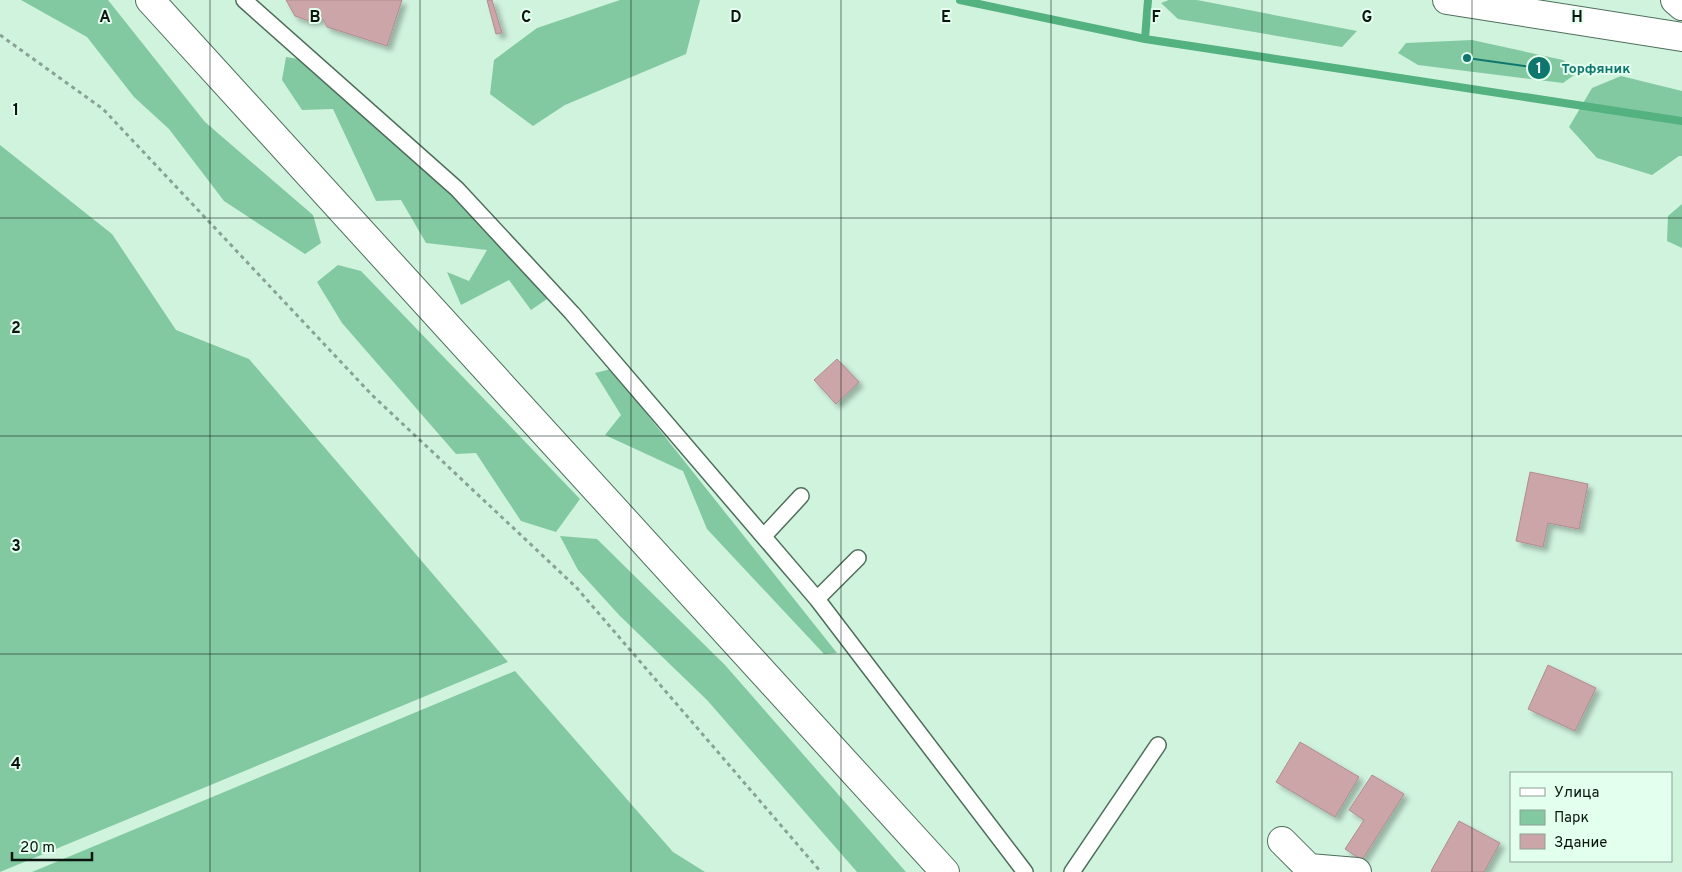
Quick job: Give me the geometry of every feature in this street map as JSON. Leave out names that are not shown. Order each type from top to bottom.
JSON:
[{"type":"main road","points":[[150,0],[945,872]]},
{"type":"main road","points":[[1675,0],[1682,6]]},
{"type":"main road","points":[[1456,2],[1682,37]]},
{"type":"main road","points":[[1282,841],[1309,868],[1357,872]]},
{"type":"lane","points":[[244,0],[457,189],[572,313],[817,599],[1025,872]]},
{"type":"lane","points":[[764,536],[801,496]]},
{"type":"lane","points":[[817,599],[858,558]]},
{"type":"lane","points":[[1072,872],[1158,745]]},
{"type":"path","points":[[0,35],[103,109],[372,395],[576,587],[821,872]]},
{"type":"green space","points":[[21,0],[108,0],[205,122],[313,215],[321,243],[305,254],[224,201],[169,129],[134,97],[87,37]]},
{"type":"green space","points":[[620,0],[700,0],[686,54],[565,105],[533,126],[490,94],[494,60],[537,28]]},
{"type":"green space","points":[[1169,0],[1197,0],[1357,31],[1342,47],[1178,19],[1161,3]]},
{"type":"green space","points":[[1472,40],[1563,60],[1577,73],[1563,83],[1418,65],[1398,53],[1406,43]]},
{"type":"green space","points":[[286,57],[305,60],[525,261],[547,299],[531,310],[509,280],[461,305],[447,272],[469,281],[487,250],[426,243],[401,200],[376,201],[333,109],[302,110],[282,80]]},
{"type":"green space","points":[[1621,76],[1682,91],[1682,156],[1679,156],[1652,175],[1597,158],[1569,127],[1592,88]]},
{"type":"green space","points":[[0,145],[112,234],[176,330],[249,359],[508,662],[0,872]]},
{"type":"green space","points":[[1682,204],[1682,248],[1667,241],[1668,216]]},
{"type":"green space","points":[[338,265],[361,271],[580,499],[556,532],[521,521],[476,453],[456,454],[342,323],[317,282]]},
{"type":"green space","points":[[611,369],[837,653],[824,654],[707,529],[683,471],[605,435],[621,415],[595,373]]},
{"type":"green space","points":[[560,536],[597,539],[725,665],[906,872],[857,872],[707,700],[620,616],[578,570]]},
{"type":"green space","points":[[515,671],[673,852],[705,872],[32,872]]},
{"type":"building","points":[[286,0],[402,0],[387,46],[327,27],[323,19],[309,21],[295,16]]},
{"type":"building","points":[[487,0],[492,0],[502,33],[496,34]]},
{"type":"building","points":[[837,359],[859,382],[836,404],[814,380]]},
{"type":"building","points":[[1530,472],[1588,484],[1579,529],[1548,523],[1543,547],[1516,541]]},
{"type":"building","points":[[1548,665],[1596,688],[1575,731],[1528,709]]},
{"type":"building","points":[[1300,742],[1359,777],[1335,817],[1276,782]]},
{"type":"building","points":[[1372,775],[1404,794],[1362,860],[1345,849],[1364,820],[1349,810]]},
{"type":"building","points":[[1459,821],[1500,843],[1484,872],[1432,872],[1431,871]]},
{"type":"waterway","points":[[960,0],[1145,39],[1148,0]]},
{"type":"waterway","points":[[1145,39],[1682,121]]},
{"type":"place","name":"Торфяник","points":[[1467,58]]}]
